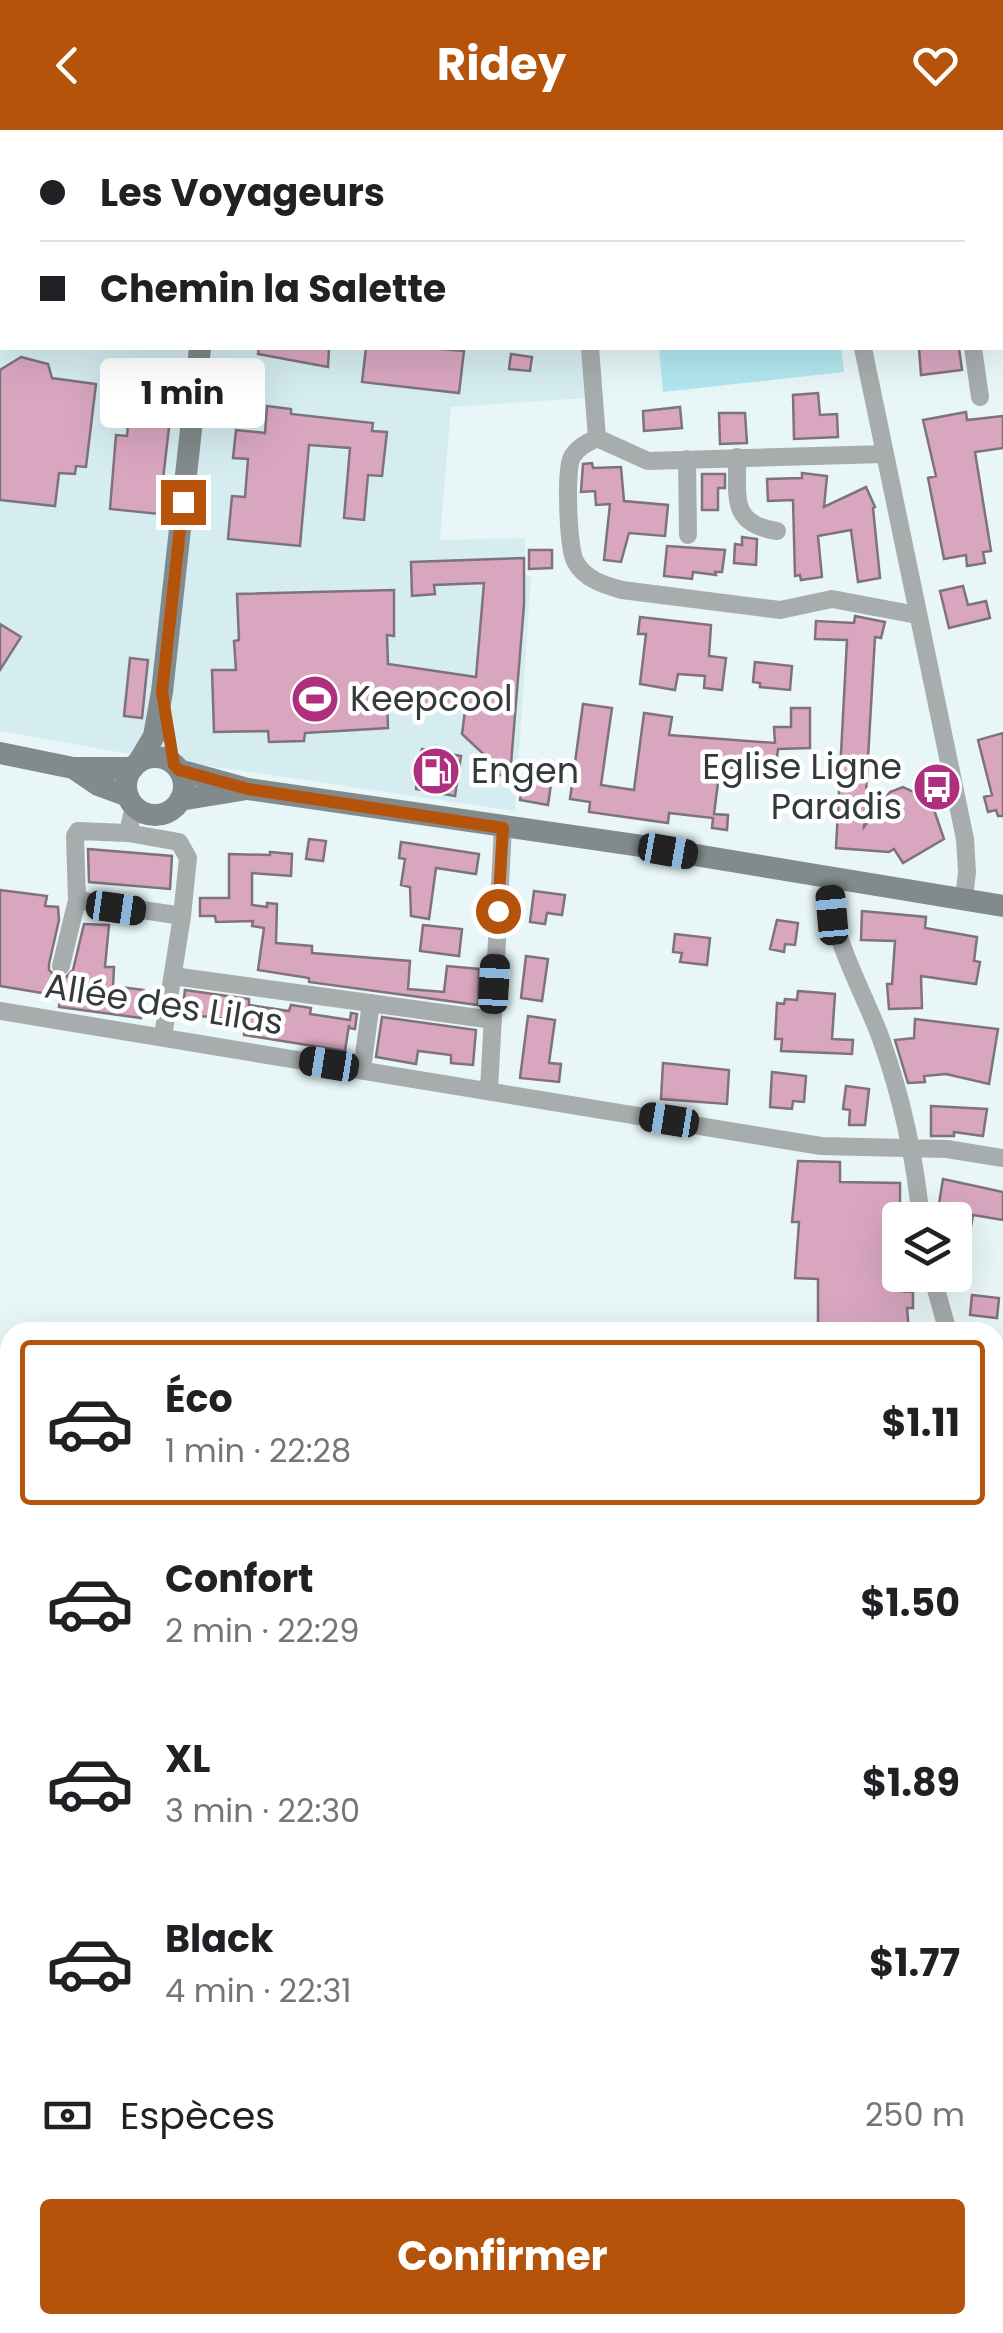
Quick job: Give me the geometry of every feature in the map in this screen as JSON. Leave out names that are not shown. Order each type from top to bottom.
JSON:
[{"type":"main road","points":[[131,801],[126,784],[154,736],[162,692],[200,350]]},
{"type":"main road","points":[[162,692],[176,767],[183,782],[180,800]]},
{"type":"main road","points":[[0,752],[73,768],[135,766],[156,758],[248,789],[1003,906]]},
{"type":"main road","points":[[73,768],[131,801],[144,813],[156,815],[167,812],[180,800],[248,789]]},
{"type":"street","points":[[590,350],[597,438]]},
{"type":"street","points":[[863,350],[965,839],[964,898]]},
{"type":"street","points":[[973,350],[980,396]]},
{"type":"street","points":[[597,438],[648,461],[884,454]]},
{"type":"street","points":[[597,438],[581,446],[569,461],[570,541],[574,560],[598,582],[622,590],[780,610],[832,599],[916,614]]},
{"type":"street","points":[[737,457],[738,505],[743,516],[756,528],[777,531]]},
{"type":"street","points":[[686,458],[688,534]]},
{"type":"street","points":[[128,833],[131,801]]},
{"type":"street","points":[[489,1090],[503,828]]},
{"type":"street","points":[[61,966],[77,900],[78,830],[179,842],[188,858],[174,976],[162,1036]]},
{"type":"street","points":[[830,878],[832,915],[882,1041],[912,1148],[919,1202]]},
{"type":"street","points":[[77,900],[182,916]]},
{"type":"street","points":[[174,976],[493,1020]]},
{"type":"street","points":[[362,1070],[371,1003]]},
{"type":"street","name":"Allée des Lilas","points":[[0,1011],[821,1146],[947,1149],[1003,1158]]},
{"type":"street","points":[[937,1292],[945,1322]]},
{"type":"shaded area","points":[[0,350],[581,350],[586,398],[451,407],[440,540],[525,538],[525,574],[531,577],[515,811],[141,756],[0,731]]},
{"type":"shaded area","points":[[659,350],[841,350],[844,372],[663,392]]},
{"type":"building","points":[[259,350],[329,350],[328,367],[258,354]]},
{"type":"building","points":[[366,350],[464,351],[459,393],[362,382]]},
{"type":"building","points":[[919,350],[959,350],[962,370],[921,375]]},
{"type":"building","points":[[511,354],[532,357],[530,371],[509,369]]},
{"type":"building","points":[[21,357],[48,364],[52,378],[96,384],[86,467],[76,466],[75,474],[59,473],[55,506],[0,500],[0,370]]},
{"type":"building","points":[[142,389],[173,393],[159,514],[110,509],[116,435],[127,436],[129,414],[133,415],[135,400],[141,401]]},
{"type":"building","points":[[818,393],[820,415],[837,414],[838,437],[794,439],[793,395]]},
{"type":"building","points":[[267,406],[291,409],[291,414],[373,423],[372,431],[387,432],[382,476],[368,475],[364,520],[344,518],[350,448],[309,445],[300,546],[228,539],[232,496],[245,497],[248,459],[233,458],[236,430],[265,433]]},
{"type":"building","points":[[680,407],[682,428],[644,431],[643,411]]},
{"type":"building","points":[[966,412],[967,420],[1003,416],[1003,448],[975,452],[991,551],[983,552],[985,563],[967,566],[966,555],[944,559],[928,478],[936,476],[923,420]]},
{"type":"building","points":[[719,413],[745,413],[747,443],[720,444]]},
{"type":"building","points":[[592,463],[593,468],[621,467],[624,501],[668,505],[665,536],[629,533],[621,562],[604,560],[610,504],[596,505],[595,491],[581,492],[583,464]]},
{"type":"building","points":[[802,473],[827,476],[824,507],[866,487],[875,507],[880,578],[858,582],[851,530],[818,536],[822,577],[801,580],[800,575],[795,576],[793,500],[768,501],[767,479],[802,478]]},
{"type":"building","points":[[702,474],[725,474],[725,488],[718,488],[718,510],[702,510]]},
{"type":"building","points":[[742,537],[757,539],[756,565],[734,563],[735,544],[742,545]]},
{"type":"building","points":[[667,546],[725,550],[722,572],[693,572],[692,579],[664,576]]},
{"type":"building","points":[[529,550],[552,550],[552,568],[529,569]]},
{"type":"building","points":[[524,558],[524,605],[510,776],[489,774],[490,760],[462,734],[465,711],[387,699],[388,728],[305,733],[304,741],[269,742],[268,731],[214,732],[212,670],[236,670],[237,594],[394,590],[394,636],[387,635],[388,664],[476,677],[484,583],[434,585],[435,594],[412,596],[411,562]]},
{"type":"building","points":[[963,586],[968,605],[986,601],[990,618],[949,628],[940,591]]},
{"type":"building","points":[[855,616],[885,622],[881,638],[875,637],[864,827],[890,792],[903,787],[924,797],[929,795],[944,839],[903,863],[894,849],[889,852],[836,848],[847,640],[815,639],[816,621],[854,623]]},
{"type":"building","points":[[640,617],[711,625],[709,656],[726,658],[722,690],[704,688],[705,676],[678,674],[675,690],[640,684],[646,634],[638,634]]},
{"type":"building","points":[[0,624],[21,637],[0,670]]},
{"type":"building","points":[[130,658],[148,660],[142,718],[124,716]]},
{"type":"building","points":[[755,662],[792,666],[790,690],[760,687],[760,683],[753,682]]},
{"type":"building","points":[[583,704],[612,708],[601,785],[634,790],[644,713],[672,717],[669,735],[775,743],[774,727],[791,727],[791,708],[810,708],[810,748],[778,749],[776,766],[767,764],[766,770],[720,767],[714,814],[728,815],[727,830],[712,828],[713,818],[669,813],[668,823],[589,812],[590,802],[570,799]]},
{"type":"building","points":[[1003,733],[1003,816],[998,816],[996,810],[988,812],[984,797],[992,795],[978,740]]},
{"type":"building","points":[[422,749],[461,756],[455,796],[416,789]]},
{"type":"building","points":[[523,780],[551,784],[548,805],[520,800]]},
{"type":"building","points":[[309,839],[326,841],[323,861],[306,859]]},
{"type":"building","points":[[401,842],[479,854],[476,874],[436,868],[429,919],[411,916],[410,887],[401,885],[405,859],[399,858]]},
{"type":"building","points":[[88,849],[172,856],[170,889],[89,882]]},
{"type":"building","points":[[229,854],[292,854],[291,876],[252,873],[252,905],[277,904],[276,943],[312,946],[312,953],[410,961],[408,989],[444,992],[447,966],[479,969],[478,1005],[309,982],[309,978],[258,970],[264,928],[252,926],[253,921],[216,922],[215,916],[200,916],[200,898],[229,898]]},
{"type":"building","points":[[0,890],[47,896],[45,906],[58,907],[59,920],[49,964],[57,978],[65,978],[73,970],[84,924],[109,925],[105,967],[114,967],[113,986],[144,990],[141,1018],[59,1007],[60,996],[0,986]]},
{"type":"building","points":[[534,891],[565,895],[562,915],[547,913],[545,924],[530,922]]},
{"type":"building","points":[[862,911],[926,917],[925,928],[977,937],[974,961],[980,962],[976,984],[921,976],[922,1008],[889,1009],[887,984],[892,984],[895,941],[861,940]]},
{"type":"building","points":[[777,920],[798,923],[795,945],[785,944],[784,952],[770,949]]},
{"type":"building","points":[[423,925],[462,929],[459,956],[420,951]]},
{"type":"building","points":[[675,934],[710,938],[707,965],[680,962],[682,953],[673,952]]},
{"type":"building","points":[[526,956],[548,959],[542,1001],[521,998]]},
{"type":"building","points":[[185,990],[249,999],[249,1005],[289,1011],[291,1005],[311,1008],[310,1014],[350,1020],[351,1013],[357,1014],[355,1029],[349,1025],[345,1051],[244,1035],[246,1021],[182,1014]]},
{"type":"building","points":[[798,991],[835,994],[832,1039],[853,1040],[852,1054],[781,1051],[782,1039],[775,1039],[777,1003],[797,1000]]},
{"type":"building","points":[[528,1016],[555,1020],[549,1063],[561,1064],[559,1082],[520,1078]]},
{"type":"building","points":[[382,1017],[476,1030],[473,1065],[451,1063],[451,1055],[418,1051],[416,1064],[376,1057]]},
{"type":"building","points":[[915,1019],[998,1029],[989,1084],[946,1074],[924,1076],[925,1082],[908,1083],[895,1040],[914,1038]]},
{"type":"building","points":[[663,1063],[729,1070],[727,1104],[661,1099]]},
{"type":"building","points":[[772,1072],[806,1076],[804,1102],[793,1101],[792,1109],[770,1107]]},
{"type":"building","points":[[846,1086],[869,1089],[865,1125],[849,1125],[850,1110],[843,1109]]},
{"type":"building","points":[[931,1106],[987,1109],[983,1136],[954,1132],[954,1136],[931,1136]]},
{"type":"building","points":[[798,1161],[840,1162],[840,1182],[900,1183],[900,1202],[882,1202],[882,1292],[913,1292],[913,1308],[907,1308],[908,1322],[818,1322],[818,1279],[795,1278],[799,1222],[792,1222]]},
{"type":"building","points":[[943,1179],[1003,1192],[1003,1220],[973,1215],[972,1221],[972,1202],[939,1202]]},
{"type":"building","points":[[972,1295],[999,1298],[997,1318],[970,1315]]},
{"type":"place","name":"Keepcool","points":[[315,699]]},
{"type":"place","name":"Engen","points":[[436,771]]},
{"type":"place","name":"Eglise Ligne Paradis","points":[[937,787]]},
{"type":"route","points":[[183,502],[162,692],[174,765],[179,770],[248,789],[503,828],[498,911]]}]
